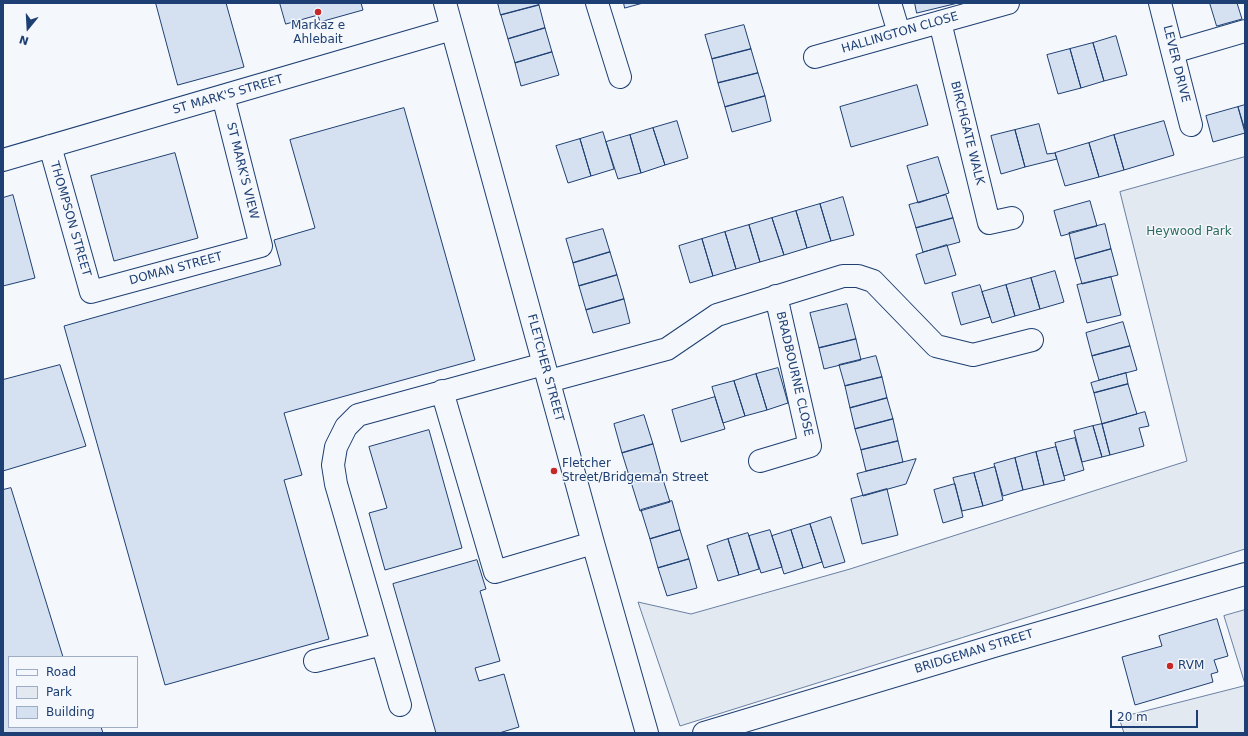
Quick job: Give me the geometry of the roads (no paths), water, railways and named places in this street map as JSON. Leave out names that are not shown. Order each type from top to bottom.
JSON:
[{"type":"street","name":"FLETCHER STREET","points":[[445,3],[593,543],[648,733]]},
{"type":"street","points":[[597,3],[620,77]]},
{"type":"street","points":[[890,3],[899,33]]},
{"type":"street","name":"HALLINGTON CLOSE","points":[[814,57],[1008,3]]},
{"type":"street","name":"LEVER DRIVE","points":[[1160,3],[1191,125]]},
{"type":"street","name":"BIRCHGATE WALK","points":[[940,22],[989,223],[1012,218]]},
{"type":"street","name":"ST MARK'S STREET","points":[[3,160],[452,30]]},
{"type":"street","points":[[1173,52],[1245,31]]},
{"type":"street","name":"ST MARK'S VIEW","points":[[223,96],[261,246]]},
{"type":"street","name":"THOMPSON STREET","points":[[50,146],[91,292]]},
{"type":"street","name":"DOMAN STREET","points":[[91,292],[261,246]]},
{"type":"street","name":"BRADBOURNE CLOSE","points":[[400,705],[336,484],[333,465],[336,447],[346,427],[358,415],[442,391],[667,349],[717,315],[843,276],[858,276],[873,281],[936,346],[973,355],[1032,340]]},
{"type":"street","name":"BRADBOURNE CLOSE","points":[[760,461],[810,446],[776,296]]},
{"type":"street","points":[[442,391],[495,572],[593,543]]},
{"type":"street","name":"BRIDGEMAN STREET","points":[[704,733],[994,646],[1245,574]]},
{"type":"street","points":[[315,661],[382,644]]},
{"type":"place","name":"Markaz e Ahlebait","points":[[318,12]]},
{"type":"place","name":"Fletcher Street/Bridgeman Street","points":[[554,471]]},
{"type":"place","name":"RVM","points":[[1170,666]]},
{"type":"park label","name":"Heywood Park","points":[[1189,232]]}]
